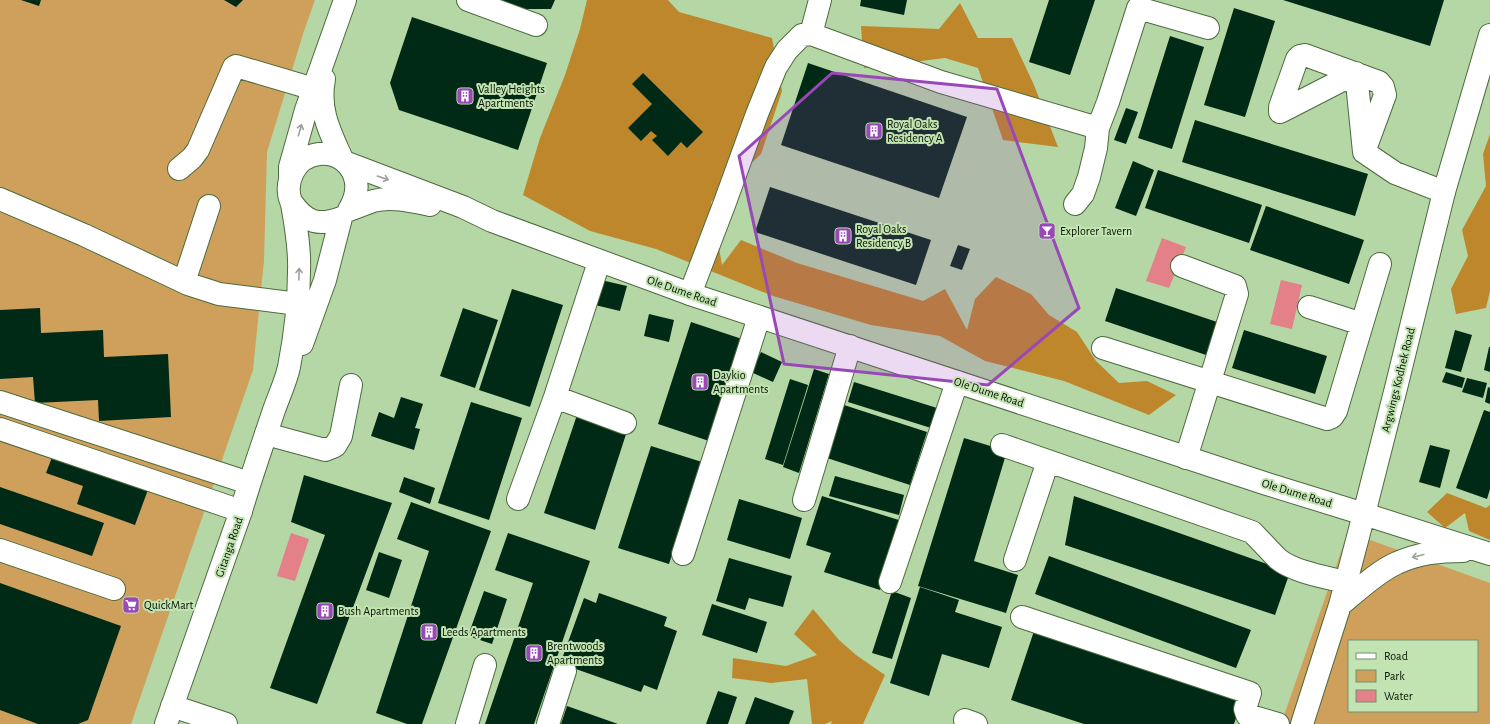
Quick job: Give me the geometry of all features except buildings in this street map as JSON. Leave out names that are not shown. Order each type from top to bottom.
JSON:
[{"type":"main road","points":[[333,37],[345,0]]},
{"type":"main road","points":[[468,0],[536,25]]},
{"type":"main road","points":[[811,34],[820,0]]},
{"type":"main road","points":[[1075,204],[1083,194],[1089,177],[1096,148],[1098,128],[1108,102],[1136,4],[1208,28]]},
{"type":"main road","points":[[690,294],[776,67],[787,50],[802,35],[811,34],[941,82],[1098,128]]},
{"type":"main road","name":"Gitanga Road","points":[[169,715],[241,511],[249,483],[289,368],[298,304],[300,269],[292,203],[289,192],[290,167],[306,110],[333,37]]},
{"type":"main road","name":"Gitanga Road","points":[[289,368],[299,352],[325,280],[345,214],[355,201],[357,192],[357,181],[353,172],[345,161],[325,121],[323,86],[333,37]]},
{"type":"main road","name":"Argwings Kodhek Road","points":[[1302,724],[1340,605],[1444,192],[1489,45]]},
{"type":"main road","points":[[179,169],[192,158],[198,150],[234,67],[236,66],[314,89]]},
{"type":"main road","points":[[1356,73],[1379,82],[1383,87],[1385,95],[1364,152],[1395,172],[1444,192]]},
{"type":"main road","points":[[290,181],[300,162],[310,156],[321,154],[332,155],[463,207],[492,221]]},
{"type":"main road","points":[[0,199],[84,235],[184,282],[219,294],[298,304]]},
{"type":"main road","points":[[292,203],[298,212],[308,219],[319,223],[330,222],[374,201],[399,200],[414,201],[492,221]]},
{"type":"main road","points":[[184,282],[209,206]]},
{"type":"main road","name":"Ole Dume Road","points":[[492,221],[599,262],[690,294],[1186,458],[1487,553]]},
{"type":"main road","points":[[518,499],[599,262]]},
{"type":"main road","points":[[1103,348],[1319,418],[1327,419],[1332,417],[1336,410],[1380,264]]},
{"type":"main road","points":[[1182,266],[1235,286],[1237,294],[1186,458]]},
{"type":"main road","points":[[1308,307],[1362,324]]},
{"type":"main road","points":[[683,554],[759,317]]},
{"type":"main road","points":[[804,500],[850,346]]},
{"type":"main road","points":[[890,582],[957,382]]},
{"type":"main road","points":[[266,434],[325,450],[335,446],[341,436],[351,385]]},
{"type":"main road","points":[[554,397],[625,423]]},
{"type":"main road","points":[[0,402],[249,483]]},
{"type":"main road","points":[[0,429],[241,511]]},
{"type":"main road","points":[[1002,445],[1252,532],[1279,560],[1293,567],[1345,582]]},
{"type":"main road","points":[[1015,560],[1048,461]]},
{"type":"main road","points":[[0,550],[114,589]]},
{"type":"main road","points":[[1340,605],[1396,563],[1416,556],[1441,551],[1487,553]]},
{"type":"main road","points":[[1022,617],[1250,693],[1245,709],[1248,715],[1278,724]]},
{"type":"main road","points":[[467,724],[485,665]]},
{"type":"main road","points":[[548,724],[565,671]]},
{"type":"main road","points":[[169,715],[226,724]]},
{"type":"highlighted area","points":[[832,73],[997,89],[1079,308],[988,385],[784,364],[739,156]]},
{"type":"green space","points":[[0,0],[315,0],[267,152],[264,261],[253,370],[131,724],[0,724]]},
{"type":"green space","points":[[1348,532],[1490,583],[1490,724],[1281,724]]},
{"type":"shaded area","points":[[587,0],[668,0],[679,12],[772,38],[782,91],[761,154],[711,202],[722,265],[741,240],[797,263],[923,301],[945,289],[967,330],[975,299],[996,277],[1031,294],[1049,315],[1077,332],[1096,361],[1119,383],[1147,381],[1176,395],[1149,415],[1064,381],[985,361],[940,336],[871,325],[773,296],[656,249],[590,231],[523,195],[540,138],[565,75],[580,29]]},
{"type":"shaded area","points":[[960,3],[978,38],[1012,38],[1034,85],[1058,147],[1003,140],[978,68],[945,58],[864,68],[861,26],[939,29]]},
{"type":"shaded area","points":[[1490,134],[1490,291],[1486,308],[1456,314],[1451,289],[1468,256],[1462,230],[1486,186],[1483,154]]},
{"type":"shaded area","points":[[1447,493],[1486,508],[1490,505],[1490,540],[1469,531],[1465,513],[1445,528],[1427,512]]},
{"type":"shaded area","points":[[813,609],[839,640],[856,655],[885,675],[863,724],[831,724],[832,721],[825,724],[812,724],[807,679],[771,683],[732,678],[733,658],[786,666],[817,655],[794,634]]},
{"type":"water","points":[[1162,238],[1186,247],[1169,288],[1146,281]]},
{"type":"water","points":[[1281,280],[1302,285],[1292,329],[1270,324]]},
{"type":"water","points":[[291,533],[309,539],[295,581],[277,576]]},
{"type":"place","name":"Valley Heights Apartments","points":[[465,96]]},
{"type":"place","name":"Royal Oaks Residency A","points":[[874,131]]},
{"type":"place","name":"Explorer Tavern","points":[[1047,231]]},
{"type":"place","name":"Royal Oaks Residency B","points":[[843,236]]},
{"type":"place","name":"Daykio Apartments","points":[[700,382]]},
{"type":"place","name":"QuickMart","points":[[131,605]]},
{"type":"place","name":"Bush Apartments","points":[[325,611]]},
{"type":"place","name":"Leeds Apartments","points":[[429,632]]},
{"type":"place","name":"Brentwoods Apartments","points":[[534,653]]}]
